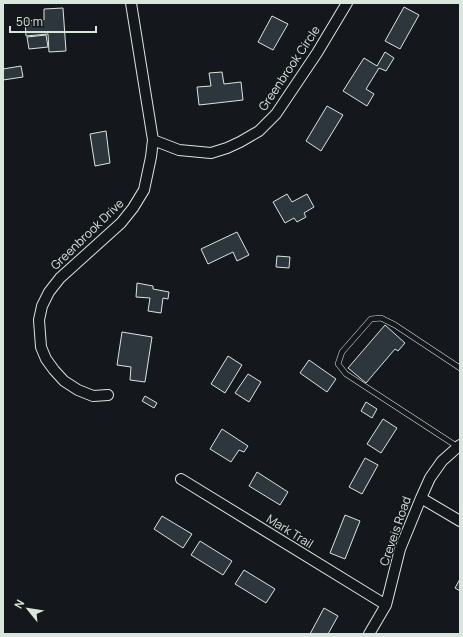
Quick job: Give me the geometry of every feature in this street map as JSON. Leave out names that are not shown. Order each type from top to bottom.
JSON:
[{"type":"street","name":"Greenbrook Drive","points":[[108,395],[93,396],[78,390],[64,381],[46,359],[41,347],[39,320],[42,306],[49,292],[60,278],[121,223],[133,208],[144,190],[153,140],[131,3]]},
{"type":"street","name":"Greenbrook Circle","points":[[153,140],[180,150],[211,152],[227,148],[259,131],[276,114],[317,53],[347,3]]},
{"type":"street","name":"Creveis Road","points":[[369,634],[386,604],[400,550],[430,478],[442,461],[459,446]]},
{"type":"street","name":"Mark Trail","points":[[181,479],[386,604]]},
{"type":"street","points":[[421,498],[460,521]]},
{"type":"lane","points":[[459,446],[346,374],[338,364],[342,352],[371,319],[381,318],[395,325],[460,368]]},
{"type":"building","points":[[404,7],[419,15],[400,49],[385,41]]},
{"type":"building","points":[[63,8],[66,51],[49,52],[48,34],[26,36],[25,21],[44,20],[44,9]]},
{"type":"building","points":[[272,16],[288,24],[273,50],[258,42]]},
{"type":"building","points":[[46,35],[48,47],[29,49],[27,37]]},
{"type":"building","points":[[385,52],[394,58],[386,71],[379,68],[366,89],[374,94],[367,106],[343,91],[364,58],[377,66]]},
{"type":"building","points":[[21,66],[23,77],[3,80],[3,69]]},
{"type":"building","points":[[222,72],[224,84],[241,82],[243,100],[199,105],[197,87],[211,86],[209,73]]},
{"type":"building","points":[[327,106],[343,115],[321,151],[306,141]]},
{"type":"building","points":[[106,131],[110,163],[95,166],[90,134]]},
{"type":"building","points":[[287,194],[292,202],[307,194],[314,207],[304,213],[306,217],[297,222],[294,218],[285,223],[273,202]]},
{"type":"building","points":[[237,232],[249,255],[237,261],[233,252],[208,264],[201,249]]},
{"type":"building","points":[[277,256],[290,257],[289,268],[276,267]]},
{"type":"building","points":[[137,283],[153,286],[153,289],[169,292],[168,299],[163,298],[161,313],[148,311],[150,298],[136,297]]},
{"type":"building","points":[[385,325],[405,343],[398,351],[395,349],[366,383],[348,368]]},
{"type":"building","points":[[122,332],[152,337],[145,382],[130,380],[131,367],[117,365]]},
{"type":"building","points":[[228,356],[242,365],[225,393],[211,384]]},
{"type":"building","points":[[309,360],[336,379],[327,392],[300,373]]},
{"type":"building","points":[[248,374],[261,382],[249,402],[235,393]]},
{"type":"building","points":[[145,396],[157,403],[154,408],[142,401]]},
{"type":"building","points":[[366,402],[377,409],[372,418],[361,411]]},
{"type":"building","points":[[383,419],[397,428],[381,453],[367,444]]},
{"type":"building","points":[[222,429],[248,446],[244,452],[239,450],[231,462],[210,449]]},
{"type":"building","points":[[365,458],[378,465],[362,494],[349,487]]},
{"type":"building","points":[[257,472],[288,492],[280,505],[249,486]]},
{"type":"building","points":[[345,515],[360,521],[345,559],[330,553]]},
{"type":"building","points":[[162,516],[192,534],[183,548],[154,529]]},
{"type":"building","points":[[200,541],[232,561],[223,575],[191,555]]},
{"type":"building","points":[[244,570],[275,589],[266,603],[235,584]]},
{"type":"building","points":[[460,579],[460,591],[455,588]]},
{"type":"building","points":[[324,608],[338,616],[328,634],[310,634]]}]
